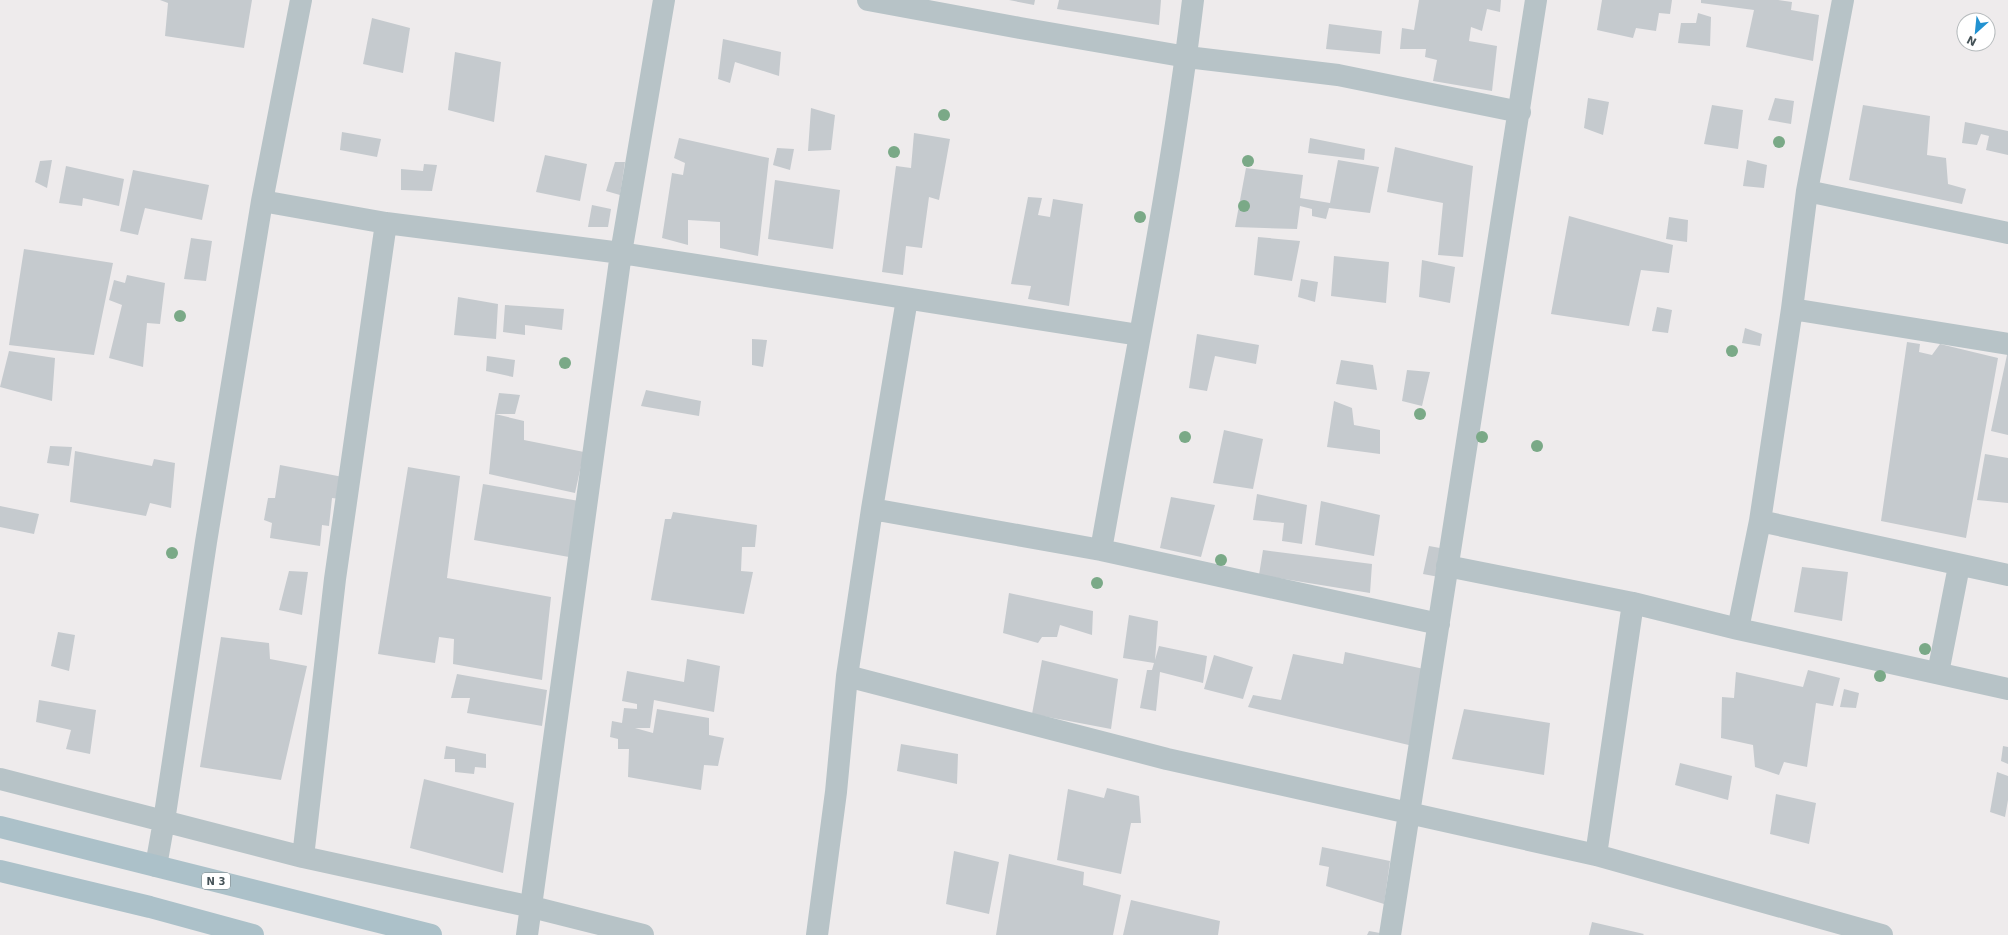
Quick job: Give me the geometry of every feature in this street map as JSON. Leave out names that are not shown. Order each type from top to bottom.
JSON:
[{"type":"main road","name":"N 3","points":[[0,827],[431,935]]},
{"type":"main road","points":[[0,871],[150,907],[243,934]]},
{"type":"street","points":[[156,866],[206,542],[262,201],[301,0]]},
{"type":"street","points":[[527,935],[621,252],[664,0]]},
{"type":"street","points":[[868,0],[899,2],[1020,28],[1187,56],[1338,75],[1520,112]]},
{"type":"street","points":[[1101,550],[1139,335],[1160,228],[1187,56],[1193,0]]},
{"type":"street","points":[[1390,935],[1410,814],[1447,566],[1520,112],[1536,0]]},
{"type":"street","points":[[1738,629],[1760,521],[1792,309],[1807,191],[1843,0]]},
{"type":"street","points":[[1807,191],[2008,233]]},
{"type":"street","points":[[262,201],[386,223],[621,252],[1139,335]]},
{"type":"street","points":[[304,857],[335,579],[386,223]]},
{"type":"street","points":[[817,935],[836,792],[847,676],[872,509],[907,299]]},
{"type":"street","points":[[1792,309],[2008,344]]},
{"type":"street","points":[[872,509],[1101,550],[1439,624]]},
{"type":"street","points":[[1760,521],[2008,576]]},
{"type":"street","points":[[1447,566],[1633,603],[1738,629],[2008,689]]},
{"type":"street","points":[[1938,673],[1959,566]]},
{"type":"street","points":[[1596,855],[1633,603]]},
{"type":"street","points":[[847,676],[1167,759],[1596,855],[1882,935]]},
{"type":"street","points":[[0,779],[304,857],[532,907],[643,935]]},
{"type":"building","points":[[160,0],[252,0],[244,48],[165,36],[168,3]]},
{"type":"building","points":[[1009,0],[1035,0],[1034,5]]},
{"type":"building","points":[[1059,0],[1161,0],[1159,25],[1057,9]]},
{"type":"building","points":[[1419,0],[1501,0],[1500,12],[1487,9],[1482,31],[1471,27],[1469,41],[1497,46],[1492,91],[1433,81],[1437,60],[1425,57],[1426,49],[1400,49],[1402,28],[1414,30]]},
{"type":"building","points":[[1602,0],[1672,0],[1670,14],[1659,13],[1656,31],[1636,28],[1633,38],[1597,30]]},
{"type":"building","points":[[1701,0],[1778,0],[1792,2],[1791,10],[1819,15],[1813,61],[1746,47],[1754,10],[1701,3]]},
{"type":"building","points":[[1698,13],[1711,17],[1710,46],[1678,43],[1681,23],[1696,23]]},
{"type":"building","points":[[372,18],[410,28],[403,73],[363,64]]},
{"type":"building","points":[[1329,24],[1382,31],[1380,54],[1326,49]]},
{"type":"building","points":[[723,39],[781,52],[779,76],[735,62],[730,83],[718,79]]},
{"type":"building","points":[[455,52],[501,62],[494,122],[448,110]]},
{"type":"building","points":[[1588,98],[1609,102],[1603,135],[1584,128]]},
{"type":"building","points":[[1775,98],[1794,101],[1791,124],[1768,120]]},
{"type":"building","points":[[1712,105],[1743,110],[1738,149],[1704,144]]},
{"type":"building","points":[[1863,105],[1930,116],[1927,155],[1946,158],[1948,184],[1966,189],[1962,204],[1849,180]]},
{"type":"building","points":[[811,108],[835,115],[831,150],[808,151]]},
{"type":"building","points":[[1965,122],[2008,131],[2008,155],[1986,150],[1989,136],[1981,134],[1977,145],[1962,143]]},
{"type":"building","points":[[342,132],[381,139],[377,157],[340,150]]},
{"type":"building","points":[[914,133],[950,139],[939,200],[929,197],[922,248],[906,246],[903,275],[882,272],[896,166],[911,168]]},
{"type":"building","points":[[679,138],[769,158],[758,256],[720,248],[720,222],[688,220],[688,245],[662,238],[672,173],[683,175],[685,163],[674,158]]},
{"type":"building","points":[[1310,138],[1365,149],[1364,160],[1308,153]]},
{"type":"building","points":[[1395,147],[1473,166],[1463,257],[1438,255],[1443,203],[1387,192]]},
{"type":"building","points":[[777,148],[794,149],[790,170],[773,165]]},
{"type":"building","points":[[545,155],[587,164],[580,201],[536,192]]},
{"type":"building","points":[[52,160],[47,188],[35,182],[40,161]]},
{"type":"building","points":[[1338,160],[1379,167],[1370,213],[1329,208],[1326,219],[1312,216],[1312,209],[1300,206],[1297,229],[1235,227],[1246,168],[1303,175],[1300,198],[1330,203]]},
{"type":"building","points":[[1747,160],[1767,165],[1764,188],[1743,186]]},
{"type":"building","points":[[615,162],[625,162],[620,195],[606,191]]},
{"type":"building","points":[[424,164],[437,165],[432,191],[401,190],[401,169],[423,171]]},
{"type":"building","points":[[66,166],[124,179],[119,206],[83,198],[82,206],[59,203]]},
{"type":"building","points":[[133,170],[209,185],[202,220],[145,208],[138,235],[120,231]]},
{"type":"building","points":[[775,180],[840,190],[833,249],[768,239]]},
{"type":"building","points":[[1028,197],[1042,198],[1038,215],[1050,217],[1053,199],[1083,204],[1069,306],[1028,299],[1031,286],[1011,284]]},
{"type":"building","points":[[592,205],[611,209],[608,227],[588,227]]},
{"type":"building","points":[[1569,216],[1673,245],[1669,273],[1641,270],[1629,326],[1551,314]]},
{"type":"building","points":[[1669,217],[1688,220],[1687,242],[1666,239]]},
{"type":"building","points":[[1258,237],[1300,241],[1292,281],[1254,275]]},
{"type":"building","points":[[191,238],[212,241],[206,281],[184,279]]},
{"type":"building","points":[[24,249],[113,263],[94,355],[9,345]]},
{"type":"building","points":[[1334,256],[1389,262],[1386,303],[1331,296]]},
{"type":"building","points":[[1422,260],[1455,267],[1450,303],[1419,297]]},
{"type":"building","points":[[127,275],[165,283],[160,324],[147,323],[143,367],[109,358],[122,305],[109,300],[114,280],[125,283]]},
{"type":"building","points":[[1301,279],[1318,282],[1315,302],[1298,297]]},
{"type":"building","points":[[458,297],[498,304],[496,339],[454,335]]},
{"type":"building","points":[[505,305],[564,309],[562,330],[525,325],[525,335],[503,332]]},
{"type":"building","points":[[1657,307],[1672,310],[1668,333],[1652,331]]},
{"type":"building","points":[[1745,328],[1762,334],[1760,346],[1742,343]]},
{"type":"building","points":[[1197,334],[1259,345],[1256,364],[1215,356],[1207,391],[1189,388]]},
{"type":"building","points":[[752,339],[767,340],[763,367],[752,365]]},
{"type":"building","points":[[1907,342],[1920,344],[1919,352],[1932,355],[1940,344],[1998,358],[1966,538],[1881,521]]},
{"type":"building","points":[[2008,350],[2008,435],[1991,431]]},
{"type":"building","points":[[9,351],[55,358],[52,401],[0,387]]},
{"type":"building","points":[[487,356],[515,360],[513,377],[486,371]]},
{"type":"building","points":[[1341,360],[1373,365],[1377,390],[1336,384]]},
{"type":"building","points":[[1407,370],[1430,372],[1422,406],[1402,401]]},
{"type":"building","points":[[646,390],[701,401],[699,416],[641,406]]},
{"type":"building","points":[[499,393],[520,395],[515,414],[495,414]]},
{"type":"building","points":[[1334,401],[1352,408],[1354,425],[1380,430],[1380,454],[1327,447]]},
{"type":"building","points":[[495,414],[524,421],[524,440],[584,452],[575,493],[489,474]]},
{"type":"building","points":[[1224,430],[1263,439],[1253,489],[1213,483]]},
{"type":"building","points":[[50,446],[72,447],[69,466],[47,463]]},
{"type":"building","points":[[75,451],[152,466],[154,459],[175,463],[171,508],[150,503],[146,516],[70,502]]},
{"type":"building","points":[[1985,454],[2008,458],[2008,503],[1977,500]]},
{"type":"building","points":[[280,465],[343,477],[341,499],[332,498],[329,526],[322,525],[320,546],[270,538],[272,523],[264,520],[268,498],[275,498]]},
{"type":"building","points":[[408,467],[460,476],[447,578],[551,597],[542,680],[453,664],[454,639],[439,637],[435,663],[378,654]]},
{"type":"building","points":[[483,484],[579,501],[569,557],[474,540]]},
{"type":"building","points":[[1257,494],[1307,505],[1302,544],[1282,541],[1284,523],[1253,520]]},
{"type":"building","points":[[1171,497],[1215,505],[1201,557],[1160,548]]},
{"type":"building","points":[[1321,501],[1380,515],[1374,556],[1315,545]]},
{"type":"building","points":[[0,506],[39,514],[34,534],[0,527]]},
{"type":"building","points":[[673,512],[757,525],[755,547],[742,547],[741,571],[753,572],[744,614],[651,600],[665,519],[671,519]]},
{"type":"building","points":[[1429,546],[1440,548],[1439,577],[1423,574]]},
{"type":"building","points":[[1263,550],[1372,564],[1370,593],[1259,575]]},
{"type":"building","points":[[1802,567],[1848,572],[1842,621],[1794,612]]},
{"type":"building","points":[[289,571],[308,572],[302,615],[279,610]]},
{"type":"building","points":[[1009,593],[1093,611],[1092,635],[1060,625],[1057,637],[1042,637],[1038,643],[1003,633]]},
{"type":"building","points":[[1129,615],[1158,621],[1155,660],[1159,646],[1207,656],[1203,683],[1160,672],[1156,711],[1140,708],[1147,670],[1152,670],[1154,663],[1123,658]]},
{"type":"building","points":[[58,632],[75,635],[69,671],[51,666]]},
{"type":"building","points":[[221,637],[269,643],[270,659],[307,666],[281,780],[200,767]]},
{"type":"building","points":[[1345,652],[1424,669],[1413,746],[1248,707],[1253,695],[1281,700],[1293,654],[1343,664]]},
{"type":"building","points":[[1214,655],[1253,667],[1243,699],[1204,689]]},
{"type":"building","points":[[687,659],[720,666],[714,712],[654,700],[650,728],[635,728],[653,733],[657,709],[709,718],[709,735],[724,738],[718,766],[704,765],[701,790],[628,777],[629,749],[618,749],[618,739],[610,737],[612,721],[622,723],[624,708],[637,709],[637,704],[622,701],[627,671],[684,682]]},
{"type":"building","points":[[1042,660],[1118,679],[1111,729],[1032,714]]},
{"type":"building","points":[[1808,670],[1840,678],[1833,706],[1816,703],[1807,767],[1784,762],[1779,775],[1755,767],[1753,745],[1721,738],[1722,697],[1734,698],[1736,672],[1803,687]]},
{"type":"building","points":[[457,674],[547,690],[542,726],[467,713],[470,698],[451,698]]},
{"type":"building","points":[[1844,689],[1859,693],[1856,708],[1840,707]]},
{"type":"building","points":[[39,700],[96,710],[90,754],[66,749],[71,730],[36,722]]},
{"type":"building","points":[[1464,709],[1550,723],[1544,775],[1452,759]]},
{"type":"building","points":[[901,744],[958,754],[957,784],[897,771]]},
{"type":"building","points":[[446,746],[486,754],[486,768],[475,767],[474,774],[455,772],[455,759],[444,759]]},
{"type":"building","points":[[2003,746],[2008,747],[2008,764],[2001,761]]},
{"type":"building","points":[[1680,763],[1732,776],[1728,800],[1675,785]]},
{"type":"building","points":[[1997,772],[2008,776],[2008,800],[2005,817],[1990,812]]},
{"type":"building","points":[[424,779],[514,803],[503,873],[410,848]]},
{"type":"building","points":[[1107,788],[1139,796],[1141,823],[1131,823],[1121,874],[1057,860],[1068,789],[1104,798]]},
{"type":"building","points":[[1776,794],[1816,803],[1809,844],[1770,834]]},
{"type":"building","points":[[1322,847],[1390,861],[1384,904],[1326,886],[1329,867],[1319,865]]},
{"type":"building","points":[[954,851],[999,862],[989,914],[946,904]]},
{"type":"building","points":[[1009,854],[1084,872],[1083,885],[1121,895],[1113,935],[996,935]]},
{"type":"building","points":[[1131,900],[1220,921],[1218,935],[1123,935]]},
{"type":"building","points":[[1592,922],[1644,934],[1589,935]]},
{"type":"building","points":[[1369,931],[1380,933],[1379,935],[1367,935]]}]
